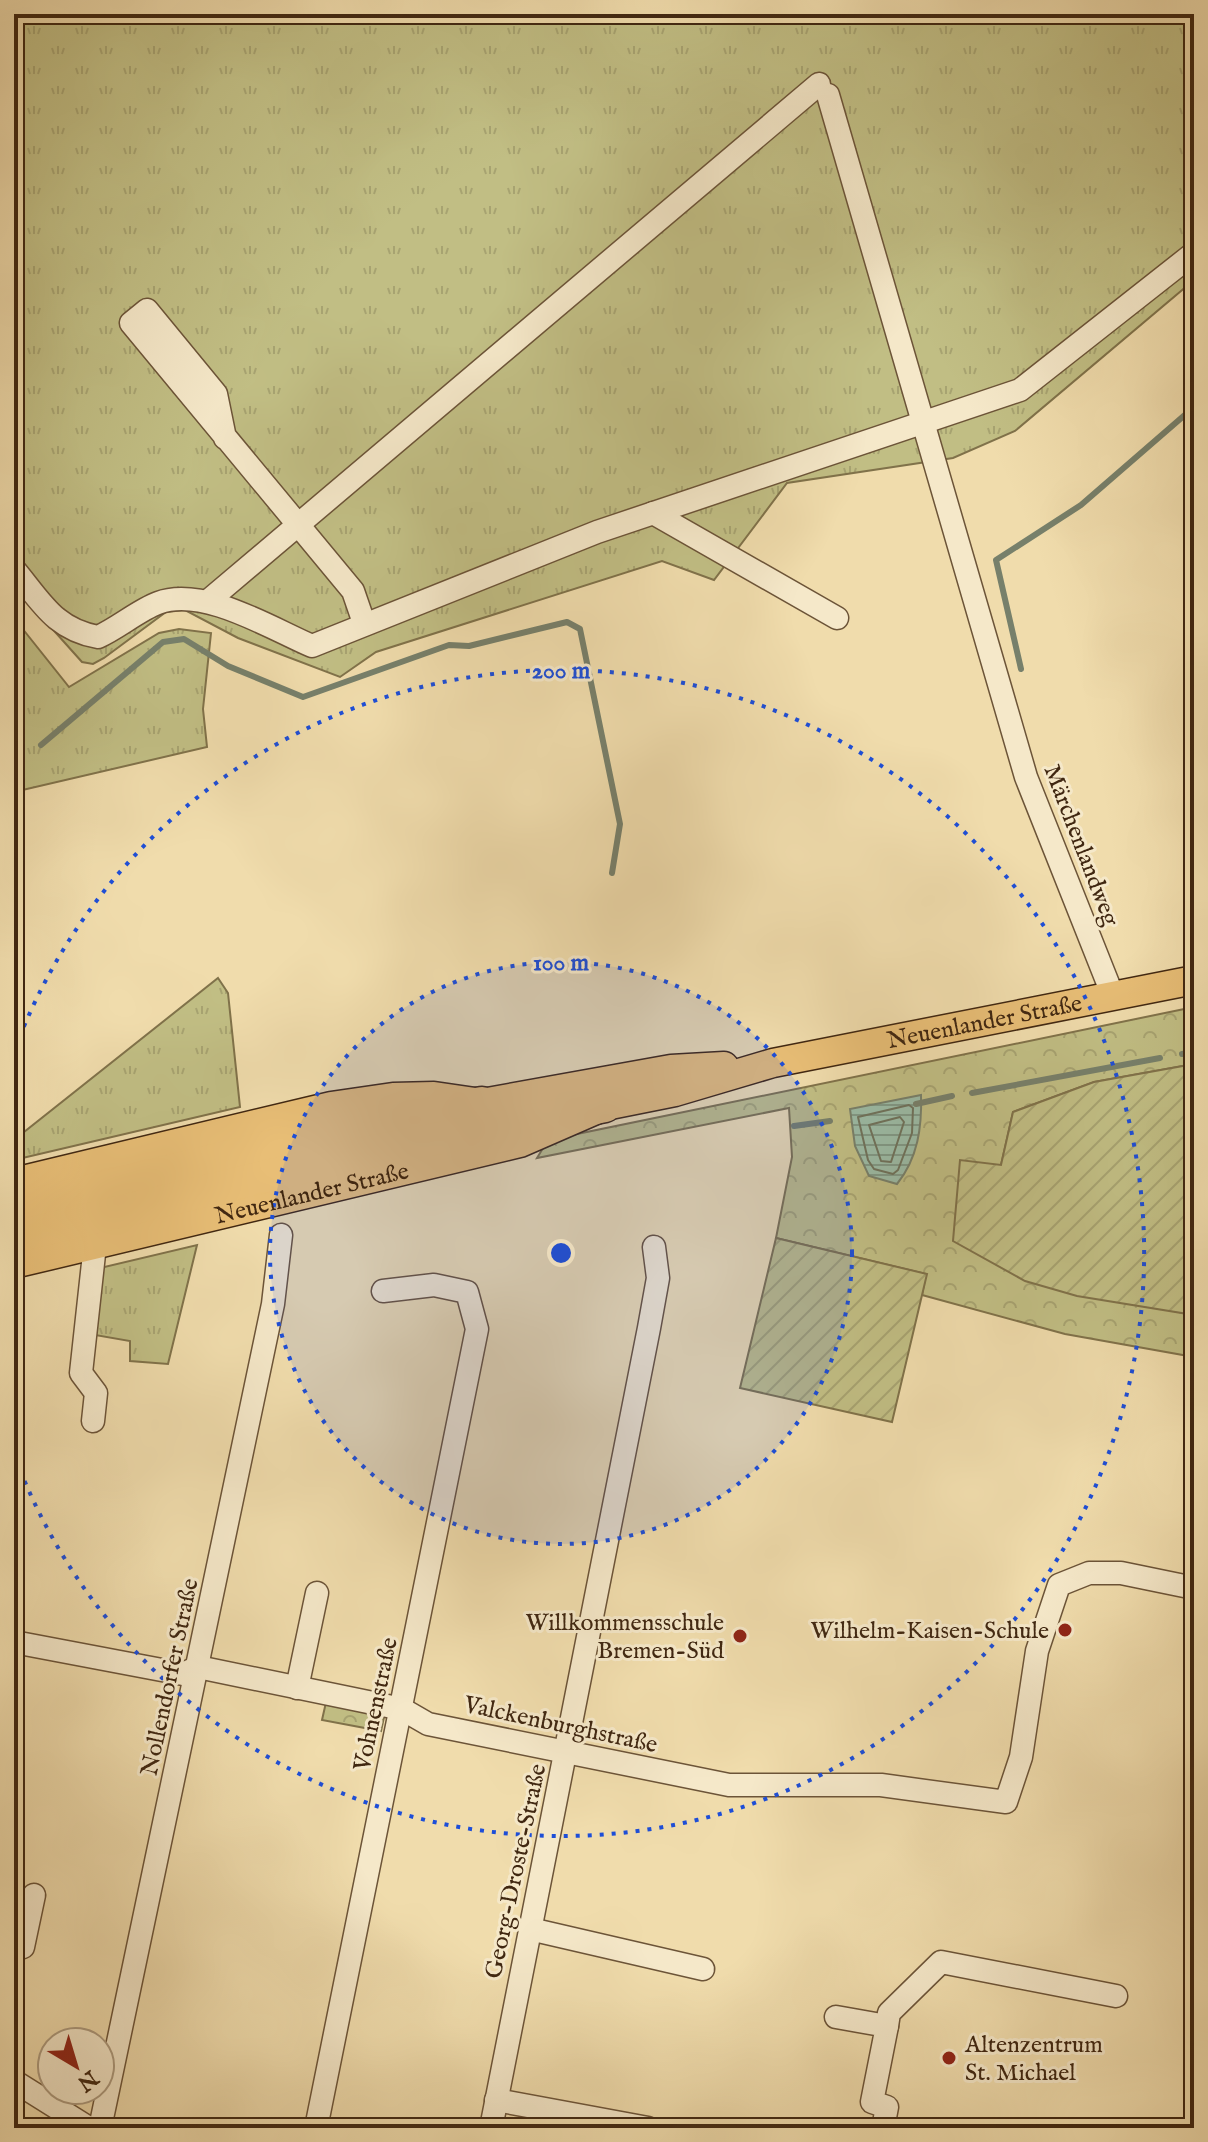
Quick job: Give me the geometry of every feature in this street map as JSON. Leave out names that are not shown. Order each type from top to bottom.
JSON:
[{"type":"highway","name":"Neuenlander Straße","points":[[14,1209],[352,1126],[482,1103]]},
{"type":"highway","name":"Neuenlander Straße","points":[[14,1237],[347,1157],[605,1106]]},
{"type":"main road","name":"Neuenlander Straße","points":[[14,1264],[520,1143],[605,1106],[675,1092],[773,1063],[1194,980]]},
{"type":"main road","name":"Neuenlander Straße","points":[[14,1182],[331,1106],[393,1097],[434,1096],[482,1103],[671,1069],[773,1063]]},
{"type":"street","name":"Märchenlandweg","points":[[297,526],[823,89],[1010,711],[1026,777],[1113,996]]},
{"type":"street","points":[[14,569],[59,622],[74,632],[98,637],[126,624],[155,604],[172,599],[208,601],[312,646],[597,532],[1020,390],[1194,253]]},
{"type":"street","points":[[225,438],[216,394],[147,310],[131,323],[225,438],[297,526],[353,591],[364,623]]},
{"type":"street","points":[[653,513],[837,618]]},
{"type":"street","points":[[208,601],[297,526]]},
{"type":"street","name":"Nollendorfer Straße","points":[[100,2128],[273,1304],[281,1235]]},
{"type":"street","points":[[93,1421],[96,1393],[81,1373],[95,1245]]},
{"type":"street","name":"Georg-Droste-Straße","points":[[491,2128],[656,1290],[654,1247]]},
{"type":"street","name":"Vohnenstraße","points":[[316,2128],[477,1329],[467,1292],[434,1285],[383,1291]]},
{"type":"street","name":"Valckenburghstraße","points":[[14,1642],[183,1674],[198,1667],[402,1709],[428,1724],[729,1785],[881,1785],[1006,1802],[1021,1757],[1037,1651],[1059,1585],[1089,1573],[1121,1573],[1194,1588]]},
{"type":"street","points":[[297,1688],[317,1593]]},
{"type":"street","points":[[14,1950],[23,1947],[34,1895]]},
{"type":"street","points":[[530,1929],[703,1969]]},
{"type":"street","points":[[883,2128],[887,2107],[872,2102],[889,2013],[941,1962],[1116,1996]]},
{"type":"street","points":[[836,2017],[887,2026]]},
{"type":"street","points":[[14,2081],[89,2128]]},
{"type":"street","points":[[496,2100],[648,2128]]},
{"type":"green space","points":[[14,14],[1194,14],[1194,280],[1015,431],[953,458],[787,483],[714,580],[662,561],[376,652],[340,677],[238,638],[185,610],[166,612],[104,658],[93,664],[82,662],[14,586]]},
{"type":"green space","points":[[14,618],[69,687],[159,633],[179,629],[211,633],[203,709],[207,747],[14,792]]},
{"type":"green space","points":[[218,978],[228,993],[240,1107],[14,1160],[14,1140]]},
{"type":"green space","points":[[1194,1007],[1194,1064],[1094,1082],[1013,1112],[1001,1165],[1144,1305],[1194,1315],[1194,1357],[1065,1334],[922,1295],[926,1274],[776,1238],[792,1157],[789,1108],[537,1158],[548,1140]]},
{"type":"green space","points":[[1194,1064],[1194,1315],[1077,1296],[1025,1281],[953,1241],[960,1160],[1001,1165],[1013,1112],[1094,1082]]},
{"type":"green space","points":[[776,1238],[927,1274],[892,1422],[740,1388]]},
{"type":"green space","points":[[197,1245],[168,1364],[130,1361],[130,1341],[95,1335],[100,1268]]},
{"type":"green space","points":[[329,1689],[386,1708],[381,1731],[322,1720]]},
{"type":"water","points":[[921,1095],[917,1142],[904,1174],[897,1184],[869,1176],[855,1146],[850,1109]]},
{"type":"waterway","points":[[1021,669],[996,560],[1081,505],[1194,407]]},
{"type":"waterway","points":[[41,745],[163,642],[184,639],[228,666],[303,697],[449,645],[469,646],[567,622],[580,629],[620,824],[612,873]]},
{"type":"waterway","points":[[1182,1054],[1194,1052]]},
{"type":"waterway","points":[[972,1093],[1160,1058]]},
{"type":"waterway","points":[[916,1104],[952,1096]]},
{"type":"waterway","points":[[794,1126],[830,1121]]},
{"type":"place","name":"Wilhelm-Kaisen-Schule","points":[[1065,1630]]},
{"type":"place","name":"Willkommensschule Bremen-Süd","points":[[740,1636]]},
{"type":"place","name":"Altenzentrum St. Michael","points":[[949,2058]]}]
